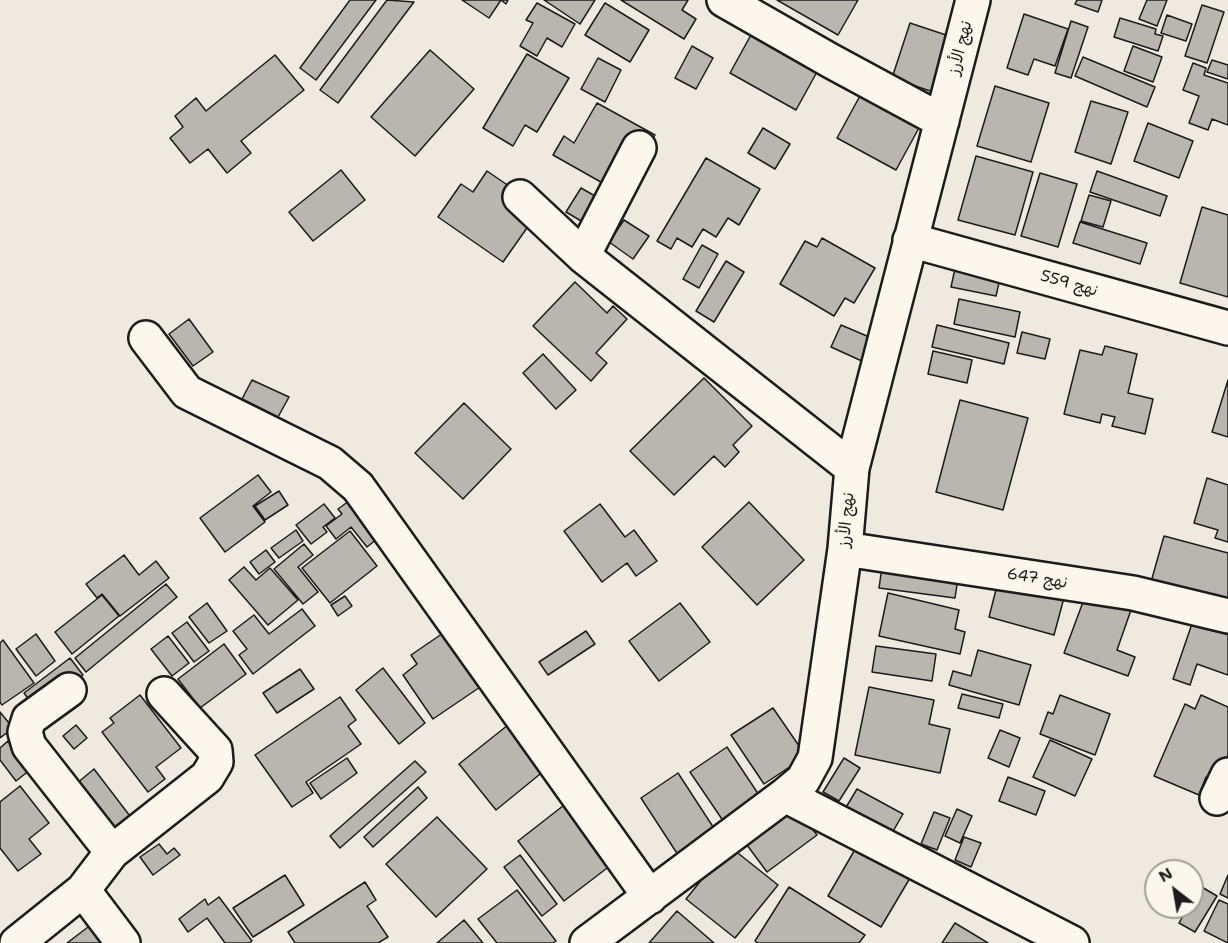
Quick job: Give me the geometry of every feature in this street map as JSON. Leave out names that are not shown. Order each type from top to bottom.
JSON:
[{"type":"street","points":[[724,0],[942,122]]},
{"type":"street","name":"نهج الأرز","points":[[587,943],[785,795],[803,780],[815,758],[845,549],[852,468],[973,0]]},
{"type":"street","points":[[583,256],[639,148]]},
{"type":"street","points":[[520,197],[583,256],[852,468]]},
{"type":"street","name":"نهج 559","points":[[910,240],[1228,328]]},
{"type":"street","points":[[146,338],[187,392],[330,463],[358,487],[650,897]]},
{"type":"street","name":"نهج 647","points":[[845,549],[1132,593],[1228,616]]},
{"type":"street","points":[[69,690],[30,719],[26,732],[29,746],[112,852]]},
{"type":"street","points":[[0,928],[16,943],[83,890],[112,852],[207,777],[216,762],[215,750],[164,694]]},
{"type":"street","points":[[785,795],[1071,943]]},
{"type":"street","points":[[83,890],[123,943]]},
{"type":"building","points":[[350,0],[376,0],[316,80],[300,68]]},
{"type":"building","points":[[387,0],[414,2],[338,103],[320,90]]},
{"type":"building","points":[[462,0],[501,0],[489,18]]},
{"type":"building","points":[[544,0],[595,0],[580,24]]},
{"type":"building","points":[[621,0],[688,0],[682,10],[696,19],[684,39]]},
{"type":"building","points":[[777,0],[858,0],[838,35]]},
{"type":"building","points":[[1077,0],[1102,0],[1098,12],[1075,4]]},
{"type":"building","points":[[1147,0],[1167,0],[1157,26],[1139,19]]},
{"type":"building","points":[[537,3],[575,24],[562,47],[547,38],[537,56],[520,46],[533,23],[526,20]]},
{"type":"building","points":[[605,3],[649,30],[630,62],[585,35]]},
{"type":"building","points":[[1202,5],[1224,12],[1207,63],[1185,56]]},
{"type":"building","points":[[1024,14],[1068,29],[1055,66],[1034,59],[1028,75],[1007,68]]},
{"type":"building","points":[[1167,15],[1192,24],[1186,41],[1161,33]]},
{"type":"building","points":[[1120,18],[1156,29],[1155,34],[1163,36],[1158,51],[1114,37]]},
{"type":"building","points":[[1071,21],[1088,27],[1071,78],[1055,73]]},
{"type":"building","points":[[910,23],[955,38],[936,93],[892,78]]},
{"type":"building","points":[[757,24],[823,61],[796,110],[730,73]]},
{"type":"building","points":[[692,46],[713,58],[696,89],[675,78]]},
{"type":"building","points":[[1133,46],[1162,57],[1153,82],[1124,71]]},
{"type":"building","points":[[430,50],[474,89],[415,156],[371,117]]},
{"type":"building","points":[[527,54],[569,78],[537,132],[525,125],[513,146],[483,128]]},
{"type":"building","points":[[275,55],[304,90],[241,141],[251,153],[227,173],[208,149],[190,163],[170,138],[183,127],[175,116],[196,98],[206,111]]},
{"type":"building","points":[[1083,57],[1155,87],[1147,107],[1075,76]]},
{"type":"building","points":[[598,58],[621,70],[605,102],[581,89]]},
{"type":"building","points":[[1212,60],[1228,65],[1228,79],[1207,72]]},
{"type":"building","points":[[1193,63],[1206,68],[1204,75],[1228,83],[1228,125],[1212,119],[1208,130],[1189,123],[1199,96],[1183,90]]},
{"type":"building","points":[[867,83],[926,115],[896,170],[837,138]]},
{"type":"building","points":[[995,86],[1049,103],[1031,162],[977,146]]},
{"type":"building","points":[[1091,101],[1128,112],[1111,164],[1075,152]]},
{"type":"building","points":[[597,103],[655,135],[622,194],[553,155],[564,136],[574,143]]},
{"type":"building","points":[[1148,123],[1193,141],[1179,178],[1134,161]]},
{"type":"building","points":[[763,128],[790,144],[775,169],[748,153]]},
{"type":"building","points":[[976,156],[1033,172],[1015,235],[958,220]]},
{"type":"building","points":[[706,158],[760,189],[739,225],[728,218],[716,237],[703,229],[692,247],[677,238],[671,249],[657,241]]},
{"type":"building","points":[[341,170],[365,200],[313,241],[289,212]]},
{"type":"building","points":[[487,171],[541,208],[503,262],[438,217],[461,184],[473,192]]},
{"type":"building","points":[[1097,171],[1167,196],[1160,216],[1090,192]]},
{"type":"building","points":[[1040,173],[1077,184],[1058,247],[1021,236]]},
{"type":"building","points":[[581,188],[602,200],[588,225],[566,212]]},
{"type":"building","points":[[1089,195],[1111,201],[1103,227],[1081,221]]},
{"type":"building","points":[[1202,207],[1228,215],[1228,297],[1180,283]]},
{"type":"building","points":[[624,220],[649,236],[633,259],[609,242]]},
{"type":"building","points":[[1080,222],[1147,243],[1140,264],[1073,243]]},
{"type":"building","points":[[822,238],[875,268],[854,303],[845,298],[834,316],[780,284],[805,241],[817,247]]},
{"type":"building","points":[[702,245],[718,254],[699,288],[683,279]]},
{"type":"building","points":[[726,261],[744,272],[714,322],[696,311]]},
{"type":"building","points":[[956,264],[1001,274],[996,296],[951,287]]},
{"type":"building","points":[[575,282],[607,313],[613,306],[627,319],[596,353],[607,363],[591,381],[533,326]]},
{"type":"building","points":[[959,299],[1020,312],[1015,337],[954,324]]},
{"type":"building","points":[[189,319],[213,352],[193,366],[169,334]]},
{"type":"building","points":[[841,325],[874,339],[864,362],[831,347]]},
{"type":"building","points":[[937,325],[1009,343],[1004,364],[932,347]]},
{"type":"building","points":[[1022,332],[1050,339],[1045,359],[1017,353]]},
{"type":"building","points":[[1105,346],[1137,354],[1128,393],[1153,399],[1145,434],[1112,426],[1115,417],[1102,414],[1100,423],[1064,414],[1080,350],[1102,355]]},
{"type":"building","points":[[933,351],[972,360],[967,383],[928,374]]},
{"type":"building","points":[[543,354],[576,390],[556,409],[523,373]]},
{"type":"building","points":[[704,378],[752,426],[733,445],[739,452],[725,467],[714,456],[674,495],[630,451]]},
{"type":"building","points":[[252,380],[289,397],[278,417],[242,399]]},
{"type":"building","points":[[1228,380],[1228,437],[1212,432]]},
{"type":"building","points":[[960,400],[1028,418],[1003,510],[936,492]]},
{"type":"building","points":[[464,403],[511,449],[463,499],[415,453]]},
{"type":"building","points":[[258,475],[271,492],[253,506],[265,522],[225,552],[200,518]]},
{"type":"building","points":[[1207,478],[1228,485],[1228,542],[1215,538],[1218,530],[1194,523]]},
{"type":"building","points":[[279,491],[288,505],[265,520],[255,506]]},
{"type":"building","points":[[353,498],[382,535],[367,547],[351,527],[336,539],[326,526],[342,514],[338,509]]},
{"type":"building","points":[[749,502],[804,560],[757,605],[702,547]]},
{"type":"building","points":[[324,504],[335,518],[323,527],[327,532],[311,544],[296,525]]},
{"type":"building","points":[[600,504],[625,537],[634,530],[657,561],[636,576],[627,563],[602,582],[564,531]]},
{"type":"building","points":[[296,530],[303,541],[279,558],[271,548]]},
{"type":"building","points":[[350,531],[377,566],[330,603],[302,568]]},
{"type":"building","points":[[1164,536],[1228,553],[1228,603],[1151,582]]},
{"type":"building","points":[[304,544],[313,555],[298,567],[318,592],[303,604],[274,569]]},
{"type":"building","points":[[266,550],[275,562],[259,574],[250,562]]},
{"type":"building","points":[[124,555],[139,575],[156,561],[169,578],[120,616],[102,594],[97,598],[86,584]]},
{"type":"building","points":[[883,560],[959,571],[955,598],[879,588]]},
{"type":"building","points":[[244,567],[256,580],[270,568],[298,600],[268,625],[229,580]]},
{"type":"building","points":[[1000,574],[1065,594],[1054,635],[989,617]]},
{"type":"building","points":[[166,584],[177,597],[86,672],[75,658]]},
{"type":"building","points":[[888,593],[959,610],[955,629],[965,632],[960,654],[879,636]]},
{"type":"building","points":[[1086,594],[1131,610],[1117,650],[1135,657],[1128,676],[1064,653]]},
{"type":"building","points":[[102,595],[119,616],[72,654],[55,632]]},
{"type":"building","points":[[345,596],[352,606],[338,616],[331,605]]},
{"type":"building","points":[[207,603],[227,631],[209,643],[189,617]]},
{"type":"building","points":[[680,603],[710,642],[659,681],[629,641]]},
{"type":"building","points":[[302,609],[315,626],[253,674],[239,655],[247,649],[233,631],[254,615],[269,634]]},
{"type":"building","points":[[1195,615],[1228,627],[1228,675],[1197,664],[1190,685],[1173,679]]},
{"type":"building","points":[[187,622],[209,651],[194,662],[172,633]]},
{"type":"building","points":[[452,627],[489,681],[433,719],[403,675],[417,664],[411,655]]},
{"type":"building","points":[[586,631],[595,644],[548,675],[539,662]]},
{"type":"building","points":[[36,634],[55,661],[36,676],[16,649]]},
{"type":"building","points":[[168,636],[189,663],[172,676],[151,649]]},
{"type":"building","points":[[3,640],[34,683],[2,705],[0,702],[0,643]]},
{"type":"building","points":[[224,644],[246,674],[200,708],[178,679]]},
{"type":"building","points":[[876,646],[936,654],[932,681],[872,672]]},
{"type":"building","points":[[978,650],[1031,665],[1019,705],[949,685],[953,671],[971,676]]},
{"type":"building","points":[[70,658],[83,675],[37,711],[24,693]]},
{"type":"building","points":[[383,668],[425,723],[399,744],[356,690]]},
{"type":"building","points":[[300,669],[314,689],[277,713],[263,693]]},
{"type":"building","points":[[869,687],[934,700],[929,724],[950,729],[940,773],[855,755]]},
{"type":"building","points":[[962,694],[1003,704],[999,718],[958,708]]},
{"type":"building","points":[[140,695],[181,748],[156,767],[165,779],[148,792],[102,732],[114,723],[110,718]]},
{"type":"building","points":[[1060,695],[1110,714],[1095,755],[1040,734],[1048,712],[1053,714]]},
{"type":"building","points":[[1201,695],[1228,707],[1228,755],[1216,782],[1206,777],[1199,795],[1154,776],[1185,704],[1195,709]]},
{"type":"building","points":[[340,697],[356,720],[348,726],[361,744],[306,782],[313,793],[292,807],[255,755]]},
{"type":"building","points":[[773,708],[806,756],[764,784],[731,735]]},
{"type":"building","points":[[0,712],[13,728],[0,738]]},
{"type":"building","points":[[513,721],[550,766],[496,810],[459,764]]},
{"type":"building","points":[[76,725],[87,738],[74,749],[63,736]]},
{"type":"building","points":[[1000,730],[1020,738],[1009,767],[988,758]]},
{"type":"building","points":[[1050,740],[1092,759],[1075,796],[1033,777]]},
{"type":"building","points":[[8,741],[30,770],[16,781],[0,760],[0,748]]},
{"type":"building","points":[[727,747],[765,804],[728,828],[690,772]]},
{"type":"building","points":[[347,758],[357,773],[321,799],[310,783]]},
{"type":"building","points":[[844,758],[860,768],[839,801],[823,792]]},
{"type":"building","points":[[415,761],[426,772],[340,848],[330,836]]},
{"type":"building","points":[[94,769],[133,820],[115,834],[76,784]]},
{"type":"building","points":[[678,773],[719,836],[682,861],[641,798]]},
{"type":"building","points":[[1008,777],[1045,791],[1036,815],[999,801]]},
{"type":"building","points":[[20,786],[49,823],[29,839],[41,854],[18,871],[0,848],[0,802]]},
{"type":"building","points":[[418,787],[427,798],[373,847],[364,837]]},
{"type":"building","points":[[857,789],[903,814],[888,840],[842,814]]},
{"type":"building","points":[[568,802],[615,862],[564,901],[518,841]]},
{"type":"building","points":[[793,804],[817,835],[767,872],[744,841]]},
{"type":"building","points":[[957,809],[972,816],[960,843],[945,836]]},
{"type":"building","points":[[934,812],[950,818],[937,850],[921,844]]},
{"type":"building","points":[[437,817],[487,869],[436,917],[386,864]]},
{"type":"building","points":[[964,837],[981,843],[971,867],[955,860]]},
{"type":"building","points":[[159,844],[167,854],[174,848],[180,855],[153,875],[140,857]]},
{"type":"building","points":[[729,846],[778,885],[735,938],[686,899]]},
{"type":"building","points":[[857,846],[910,878],[881,927],[828,896]]},
{"type":"building","points":[[520,855],[557,904],[542,916],[504,867]]},
{"type":"building","points":[[285,875],[304,905],[253,937],[233,908]]},
{"type":"building","points":[[1228,875],[1228,898],[1220,894]]},
{"type":"building","points":[[365,882],[376,900],[367,906],[388,937],[378,943],[295,943],[288,932]]},
{"type":"building","points":[[789,887],[865,935],[859,943],[758,943],[755,941]]},
{"type":"building","points":[[1204,888],[1217,896],[1204,917]]},
{"type":"building","points":[[517,890],[556,941],[553,943],[497,943],[478,919]]},
{"type":"building","points":[[219,897],[252,941],[225,943],[207,918],[188,932],[179,919],[205,899],[208,905]]},
{"type":"building","points":[[1219,900],[1228,904],[1228,943],[1204,931]]},
{"type":"building","points":[[677,911],[714,943],[649,943]]},
{"type":"building","points":[[1181,919],[1203,919],[1195,932],[1179,923]]},
{"type":"building","points":[[464,920],[483,943],[437,943]]},
{"type":"building","points":[[955,923],[988,943],[942,943]]},
{"type":"building","points":[[92,924],[105,943],[67,943]]}]
